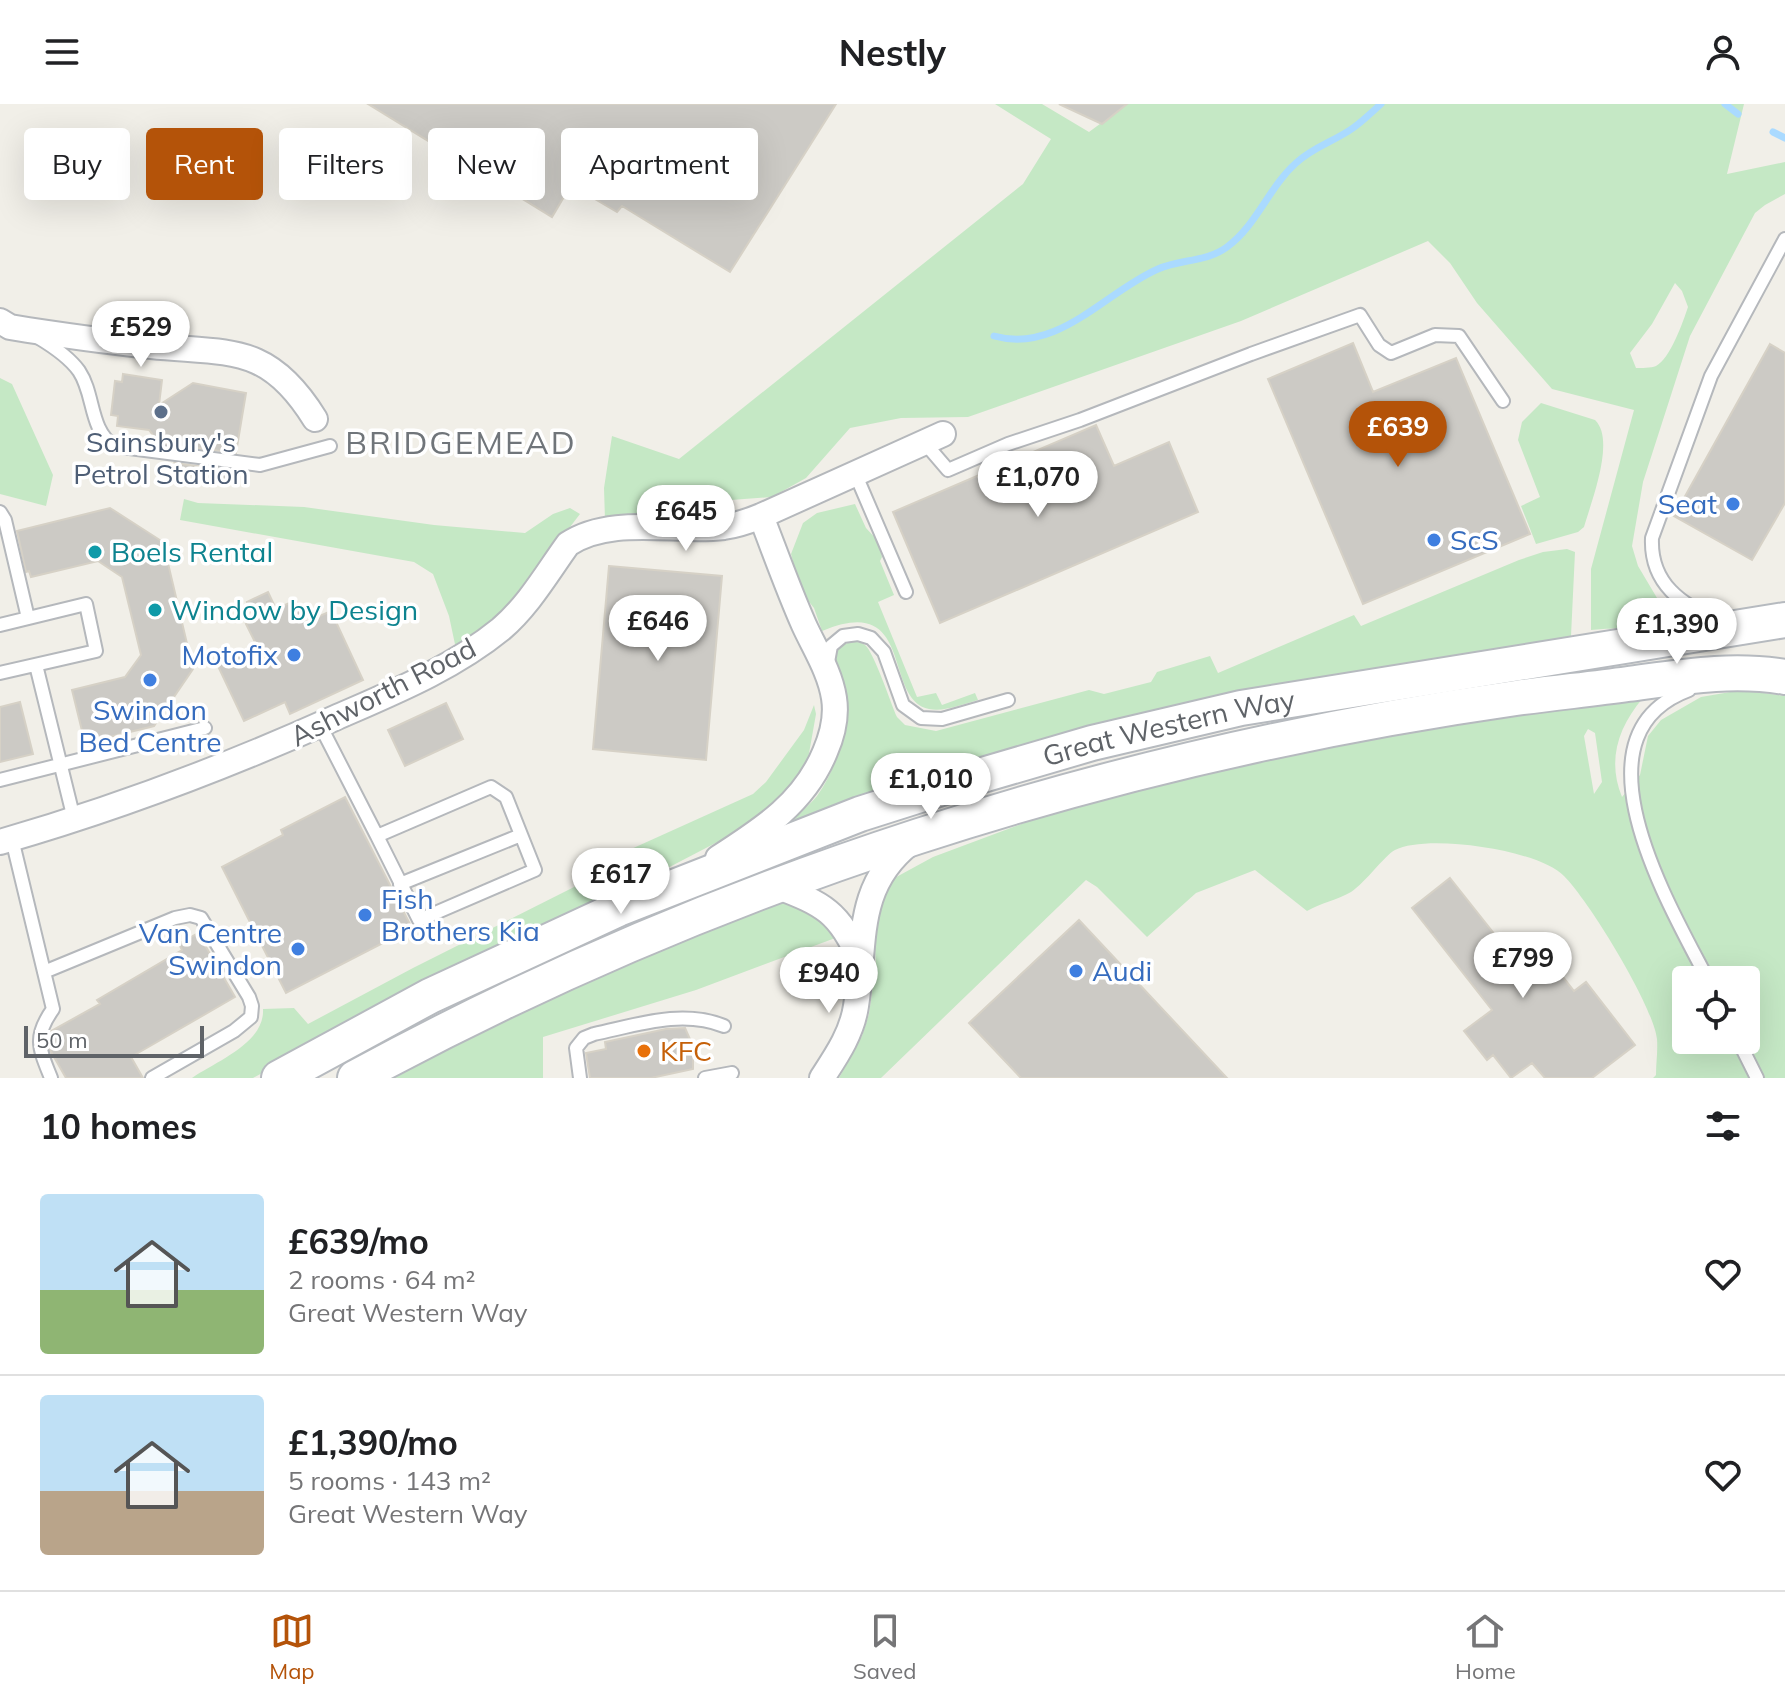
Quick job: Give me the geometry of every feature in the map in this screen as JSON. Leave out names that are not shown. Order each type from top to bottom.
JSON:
[{"type":"main road","name":"Great Western Way","points":[[279,1078],[430,996],[618,909],[860,814],[934,789],[1115,737],[1271,703],[1785,620]]},
{"type":"main road","name":"Great Western Way","points":[[355,1078],[472,1016],[559,975],[776,886],[922,834],[1081,786],[1328,730],[1491,701],[1698,674],[1735,672],[1785,677]]},
{"type":"street","points":[[9,328],[150,346],[238,353],[279,374],[315,419]]},
{"type":"street","name":"Ashworth Road","points":[[6,841],[238,762],[406,686],[472,651],[525,606],[568,544],[579,537],[617,529],[725,527],[761,516],[934,438]]},
{"type":"street","points":[[680,884],[779,816],[796,800],[811,781],[827,748],[834,722],[834,699],[828,673],[803,624],[761,516]]},
{"type":"street","points":[[822,1078],[851,1027],[856,1007],[863,923],[872,892],[890,863],[922,834]]},
{"type":"street","points":[[776,886],[818,903],[834,916],[860,960]]},
{"type":"lane","points":[[1737,629],[1693,609],[1668,590],[1654,564],[1652,538],[1711,376],[1785,239]]},
{"type":"lane","points":[[934,438],[948,470],[1008,444],[1360,315],[1379,345],[1391,353],[1435,335],[1459,336],[1503,401]]},
{"type":"lane","points":[[9,328],[67,358],[80,373],[101,437],[114,446],[260,465],[330,446]]},
{"type":"lane","points":[[855,473],[906,592]]},
{"type":"lane","points":[[0,512],[5,520],[28,618]]},
{"type":"lane","points":[[0,625],[86,604],[96,651],[0,673]]},
{"type":"lane","points":[[828,673],[831,646],[843,636],[858,634],[878,643],[903,705],[921,718],[942,719],[1008,700]]},
{"type":"lane","points":[[36,665],[74,819]]},
{"type":"lane","points":[[1701,966],[1647,847],[1635,806],[1629,765],[1642,725],[1658,706],[1678,694],[1735,672]]},
{"type":"lane","points":[[320,725],[419,920],[535,870],[506,797],[491,787],[377,836]]},
{"type":"lane","points":[[0,780],[205,728]]},
{"type":"lane","points":[[400,884],[521,835]]},
{"type":"lane","points":[[6,841],[53,1009],[43,1022],[38,1039],[51,1078]]},
{"type":"lane","points":[[44,972],[175,918],[190,915],[201,918],[249,997],[251,1017],[234,1031],[152,1078]]},
{"type":"lane","points":[[580,1078],[576,1048],[584,1038],[594,1034],[682,1017],[702,1018],[724,1026]]},
{"type":"lane","points":[[1745,1054],[1757,1078]]},
{"type":"lane","points":[[705,1078],[732,1073]]},
{"type":"green space","points":[[995,104],[1042,104],[1089,132],[1127,104],[1744,104],[1727,174],[1785,162],[1785,194],[1755,213],[1690,336],[1643,482],[1632,546],[1638,566],[1660,603],[1635,624],[1591,630],[1591,569],[1634,410],[1552,389],[1477,303],[1450,263],[1428,241],[1241,321],[968,417],[901,418],[850,428],[806,478],[772,497],[731,500],[605,520],[604,488],[612,436],[679,459],[1023,184],[1051,139]],"holes":[[[1675,283],[1688,307],[1671,348],[1656,366],[1636,368],[1630,353],[1652,324]]]},
{"type":"green space","points":[[0,378],[12,384],[53,475],[46,506],[0,494]]},
{"type":"green space","points":[[1541,403],[1595,420],[1601,429],[1603,456],[1584,527],[1578,532],[1536,544],[1521,506],[1540,497],[1518,440],[1522,422]]},
{"type":"green space","points":[[184,499],[198,503],[304,507],[434,525],[525,533],[553,514],[570,508],[580,514],[497,622],[456,649],[449,616],[433,574],[414,562],[180,520]]},
{"type":"green space","points":[[855,504],[866,528],[878,541],[880,561],[894,595],[878,602],[917,697],[936,693],[942,705],[975,693],[978,700],[948,709],[929,709],[915,701],[906,687],[885,635],[872,625],[852,622],[822,631],[814,608],[801,592],[791,554],[803,523],[817,513]]},
{"type":"green space","points":[[1567,549],[1575,552],[1571,636],[1237,696],[792,825],[791,822],[817,796],[834,764],[842,712],[835,659],[836,652],[849,642],[861,643],[869,650],[897,717],[905,725],[936,731],[1089,690],[1104,694],[1151,682],[1157,672],[1210,656],[1218,673],[1354,615],[1361,626],[1519,560],[1543,552]]},
{"type":"green space","points":[[1742,690],[1785,696],[1785,1078],[1653,1078],[1656,1075],[1657,1039],[1653,1023],[1603,930],[1564,876],[1551,867],[1508,852],[1432,843],[1395,850],[1351,892],[1307,911],[1255,870],[1196,893],[1147,937],[1086,880],[881,1078],[839,1078],[862,1036],[869,1014],[876,964],[873,921],[889,881],[933,857],[1075,804],[1191,774],[1396,734],[1643,698],[1621,733],[1615,758],[1622,797],[1640,775],[1648,736],[1661,720],[1701,697]],"holes":[[[1588,729],[1595,733],[1602,782],[1594,794],[1584,736]]]},
{"type":"green space","points":[[814,705],[816,714],[808,759],[783,800],[752,824],[610,898],[375,1011],[253,1078],[192,1078],[248,1041],[262,1021],[263,1009],[294,1008],[308,1024],[586,881],[598,864],[753,794],[766,782],[804,730]]},
{"type":"green space","points":[[781,900],[811,908],[838,937],[696,990],[543,1037],[543,1078],[381,1078],[563,987]]},
{"type":"building","points":[[368,104],[836,104],[730,272],[622,206],[617,212],[597,200],[758,200],[758,128],[561,128],[562,200],[552,217],[524,200],[545,200],[545,128],[428,128],[428,141],[412,128]]},
{"type":"building","points":[[1059,104],[1127,104],[1102,124]]},
{"type":"building","points":[[1353,343],[1373,392],[1456,358],[1530,534],[1363,604],[1268,379]]},
{"type":"building","points":[[1770,344],[1785,353],[1785,503],[1752,560],[1674,516]]},
{"type":"building","points":[[123,374],[162,380],[159,405],[193,383],[246,393],[236,453],[159,443],[149,430],[117,426],[118,416],[111,415],[115,381],[122,382]]},
{"type":"building","points":[[1096,425],[1114,466],[1169,442],[1198,512],[940,623],[893,512]]},
{"type":"building","points":[[175,463],[233,471],[231,480],[183,474]]},
{"type":"building","points":[[110,508],[163,542],[193,669],[154,726],[85,743],[72,690],[125,677],[141,655],[122,577],[98,561],[31,577],[29,571],[26,572],[17,531]]},
{"type":"building","points":[[609,566],[722,576],[706,760],[593,749]]},
{"type":"building","name":"Motofix","points":[[268,592],[276,609],[296,600],[306,622],[331,611],[363,680],[290,714],[285,702],[244,721],[217,664],[257,646],[246,624],[255,620],[247,602]]},
{"type":"building","points":[[20,702],[33,754],[0,762],[0,707]]},
{"type":"building","points":[[446,703],[463,739],[405,766],[388,730]]},
{"type":"building","points":[[345,797],[412,928],[286,993],[222,867],[283,835],[281,830]]},
{"type":"building","points":[[1450,878],[1519,965],[1527,959],[1543,979],[1556,968],[1574,991],[1586,982],[1635,1045],[1592,1078],[1545,1078],[1532,1063],[1511,1078],[1493,1055],[1487,1060],[1464,1031],[1492,1010],[1412,908]]},
{"type":"building","name":"Audi","points":[[1079,920],[1227,1078],[1021,1078],[969,1023]]},
{"type":"building","points":[[198,933],[235,997],[131,1057],[143,1078],[66,1078],[50,1050],[51,1031],[100,1004],[97,1000],[182,950],[179,944]]},
{"type":"building","name":"KFC","points":[[685,1028],[693,1046],[693,1069],[651,1078],[590,1078],[586,1053],[606,1049],[605,1042]]},
{"type":"waterway","points":[[994,336],[1017,339],[1060,329],[1158,269],[1219,252],[1247,228],[1296,163],[1353,128],[1381,104]]},
{"type":"waterway","points":[[1725,104],[1738,114]]},
{"type":"waterway","points":[[1773,132],[1785,138]]},
{"type":"place","name":"Sainsbury's Petrol Station","points":[[161,412]]},
{"type":"place","name":"Seat","points":[[1733,504]]},
{"type":"place","name":"ScS","points":[[1434,540]]},
{"type":"place","name":"Boels Rental","points":[[95,552]]},
{"type":"place","name":"Window by Design","points":[[155,610]]},
{"type":"place","name":"Motofix","points":[[294,655]]},
{"type":"place","name":"Swindon Bed Centre","points":[[150,680]]},
{"type":"place","name":"Fish Brothers Kia","points":[[365,915]]},
{"type":"place","name":"Van Centre Swindon","points":[[298,949]]},
{"type":"place","name":"Audi","points":[[1076,971]]},
{"type":"place","name":"KFC","points":[[644,1051]]},
{"type":"district","name":"BRIDGEMEAD","points":[[461,443]]}]
